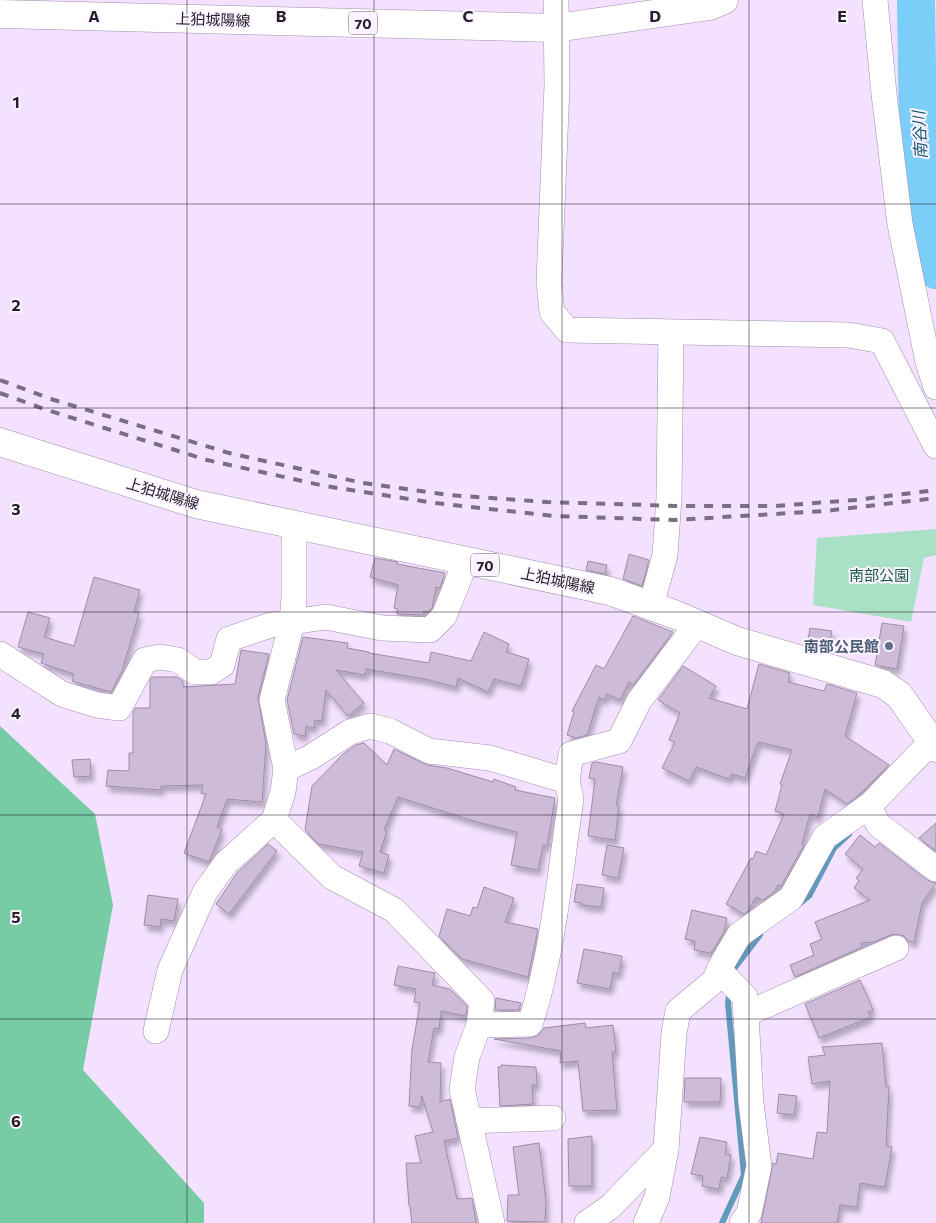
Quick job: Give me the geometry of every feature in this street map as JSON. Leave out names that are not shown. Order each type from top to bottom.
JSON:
[{"type":"main road","name":"上狛城陽線","points":[[0,14],[556,28],[710,6],[724,0]]},
{"type":"main road","name":"上狛城陽線","points":[[0,442],[196,504],[610,591],[737,641],[882,684],[899,695],[934,742]]},
{"type":"street","points":[[556,0],[557,85],[549,282],[552,312],[567,330],[850,335],[882,341],[936,446]]},
{"type":"street","points":[[875,0],[900,224],[928,362],[936,387]]},
{"type":"street","points":[[651,606],[665,555],[669,498],[670,333]]},
{"type":"street","points":[[156,1031],[170,970],[205,892],[226,862],[274,820],[283,792],[286,769],[272,700],[292,622],[294,525]]},
{"type":"street","points":[[0,654],[62,694],[96,705],[119,708],[145,660],[160,657],[169,658],[178,660],[196,672],[211,672],[222,666],[229,639],[271,625],[326,617],[382,628],[430,630],[444,616],[466,561]]},
{"type":"street","points":[[479,1025],[530,1024],[538,1000],[556,906],[571,800],[567,782],[571,754],[619,741],[639,701],[697,624]]},
{"type":"street","points":[[286,769],[311,757],[350,732],[370,726],[390,732],[429,751],[490,758],[567,782]]},
{"type":"street","points":[[646,1223],[657,1197],[666,1150],[674,1033],[678,1011],[714,981],[739,935],[791,898],[825,838],[868,806],[934,742]]},
{"type":"street","points":[[868,806],[879,825],[936,869]]},
{"type":"street","points":[[274,820],[332,876],[394,910],[482,1001],[479,1025],[467,1057],[462,1089],[492,1223]]},
{"type":"street","points":[[746,1014],[896,948]]},
{"type":"street","points":[[719,970],[745,996],[751,1103],[759,1166],[749,1213],[742,1223]]},
{"type":"street","points":[[469,1121],[553,1118]]},
{"type":"street","points":[[587,1223],[610,1207],[666,1150]]},
{"type":"green space","name":"南部公園","points":[[936,529],[936,555],[924,558],[911,622],[813,605],[817,538]]},
{"type":"green space","points":[[0,726],[95,814],[113,905],[83,1070],[204,1203],[204,1223],[0,1223]]},
{"type":"building","points":[[629,554],[649,560],[642,586],[623,579]]},
{"type":"building","points":[[375,558],[445,573],[440,588],[436,587],[432,608],[428,612],[424,611],[423,615],[397,614],[398,609],[394,608],[398,585],[370,577]]},
{"type":"building","points":[[588,561],[607,565],[605,574],[586,570]]},
{"type":"building","points":[[94,577],[140,590],[134,612],[139,613],[122,671],[111,692],[72,681],[74,674],[41,663],[44,654],[18,647],[28,612],[50,618],[44,637],[74,646]]},
{"type":"building","points":[[633,616],[673,632],[633,685],[629,682],[620,700],[607,694],[604,700],[599,697],[587,735],[576,738],[567,735],[574,712],[572,711],[596,665],[604,669]]},
{"type":"building","name":"南部公民館","points":[[882,623],[904,626],[897,669],[875,665]]},
{"type":"building","points":[[810,628],[832,631],[828,652],[807,645]]},
{"type":"building","points":[[484,632],[509,644],[506,652],[529,659],[521,686],[494,679],[488,692],[458,678],[456,687],[425,679],[366,669],[365,675],[336,670],[364,703],[348,716],[326,690],[322,721],[315,720],[314,728],[306,726],[305,736],[294,734],[287,700],[303,637],[348,643],[347,648],[429,663],[431,652],[471,661]]},
{"type":"building","points":[[241,650],[269,654],[258,697],[266,744],[262,802],[227,799],[217,827],[222,829],[209,862],[184,853],[206,794],[201,793],[203,785],[161,786],[161,790],[106,786],[108,770],[129,771],[129,753],[133,753],[133,713],[135,708],[150,708],[150,680],[152,677],[177,677],[183,681],[183,687],[235,684]]},
{"type":"building","points":[[759,664],[790,673],[788,682],[824,691],[827,684],[857,693],[845,736],[889,765],[847,804],[825,789],[818,817],[810,814],[802,844],[804,845],[781,886],[778,885],[774,892],[763,900],[756,897],[748,911],[744,914],[726,904],[756,851],[766,855],[784,814],[775,811],[782,785],[780,784],[792,750],[758,742],[745,778],[732,774],[729,779],[696,767],[689,781],[662,768],[675,742],[669,740],[680,713],[658,700],[683,666],[716,686],[709,698],[747,709]]},
{"type":"building","points":[[364,743],[387,765],[394,749],[427,765],[447,768],[493,782],[494,779],[516,787],[515,790],[555,798],[547,846],[543,845],[538,870],[511,865],[517,832],[477,822],[398,797],[384,830],[387,831],[380,852],[389,855],[384,873],[359,866],[363,852],[318,844],[305,830],[312,786],[343,754],[356,745]]},
{"type":"building","points":[[90,759],[91,776],[74,777],[72,760]]},
{"type":"building","points":[[596,762],[623,767],[616,805],[619,806],[615,840],[588,836],[595,779],[589,778],[592,763]]},
{"type":"building","points":[[936,823],[936,851],[919,838]]},
{"type":"building","points":[[860,835],[875,847],[879,843],[927,880],[936,883],[922,903],[914,942],[908,941],[904,936],[897,934],[874,942],[861,943],[862,947],[795,977],[790,965],[814,955],[810,944],[822,939],[815,922],[870,900],[854,888],[859,881],[856,878],[863,869],[845,854]]},
{"type":"building","points":[[268,844],[277,851],[229,914],[216,904],[237,873]]},
{"type":"building","points":[[607,845],[624,848],[618,878],[602,875]]},
{"type":"building","points":[[577,884],[604,888],[601,907],[574,902]]},
{"type":"building","points":[[484,887],[514,898],[505,922],[538,929],[528,977],[462,959],[439,936],[447,909],[470,916],[473,907],[477,908]]},
{"type":"building","points":[[148,895],[178,899],[174,921],[161,919],[160,927],[144,925]]},
{"type":"building","points":[[692,910],[727,918],[724,932],[711,953],[694,950],[695,941],[685,939]]},
{"type":"building","points":[[584,949],[622,956],[619,974],[613,972],[610,989],[577,983]]},
{"type":"building","points":[[398,966],[435,973],[432,985],[450,989],[467,1006],[466,1016],[441,1011],[439,1029],[434,1028],[428,1062],[441,1063],[440,1102],[450,1099],[458,1138],[444,1141],[457,1199],[472,1198],[476,1223],[412,1223],[406,1163],[421,1163],[415,1136],[433,1132],[422,1096],[420,1107],[409,1106],[412,1049],[420,1003],[414,1002],[416,989],[394,985]]},
{"type":"building","points":[[860,980],[873,1010],[868,1012],[871,1017],[819,1038],[805,1004]]},
{"type":"building","points":[[496,998],[521,1003],[519,1010],[495,1010]]},
{"type":"building","points":[[585,1023],[586,1028],[613,1025],[616,1052],[612,1052],[617,1110],[583,1111],[578,1061],[560,1063],[561,1051],[494,1039],[530,1038],[538,1036],[544,1028]]},
{"type":"building","points":[[882,1043],[886,1087],[889,1087],[886,1146],[892,1147],[885,1187],[860,1183],[857,1207],[840,1205],[837,1223],[761,1223],[773,1163],[776,1164],[778,1153],[813,1159],[817,1132],[827,1133],[830,1081],[812,1084],[808,1057],[825,1055],[822,1047]]},
{"type":"building","points":[[501,1065],[536,1067],[537,1085],[532,1085],[533,1104],[500,1106],[498,1067],[501,1067]]},
{"type":"building","points":[[685,1078],[721,1078],[720,1102],[684,1102]]},
{"type":"building","points":[[779,1094],[797,1096],[794,1115],[777,1113]]},
{"type":"building","points":[[592,1136],[592,1186],[569,1186],[568,1139]]},
{"type":"building","points":[[700,1137],[727,1142],[725,1154],[731,1155],[727,1178],[721,1177],[719,1189],[702,1186],[703,1176],[691,1174]]},
{"type":"building","points":[[539,1143],[546,1201],[545,1222],[507,1221],[508,1195],[519,1195],[513,1147]]},
{"type":"waterway","name":"南谷川","points":[[916,0],[918,137],[925,222],[936,270]]},
{"type":"waterway","points":[[799,904],[809,896],[834,848],[849,834]]},
{"type":"waterway","points":[[733,970],[760,935]]},
{"type":"waterway","points":[[722,1223],[744,1175],[728,1003],[730,990]]},
{"type":"railway","points":[[0,380],[51,399],[229,453],[363,483],[449,495],[547,502],[679,506],[775,506],[855,500],[936,490]]},
{"type":"railway","points":[[0,393],[47,410],[207,460],[325,486],[435,503],[554,516],[674,520],[825,511],[936,498]]},
{"type":"place","name":"南部公民館","points":[[889,646]]}]
